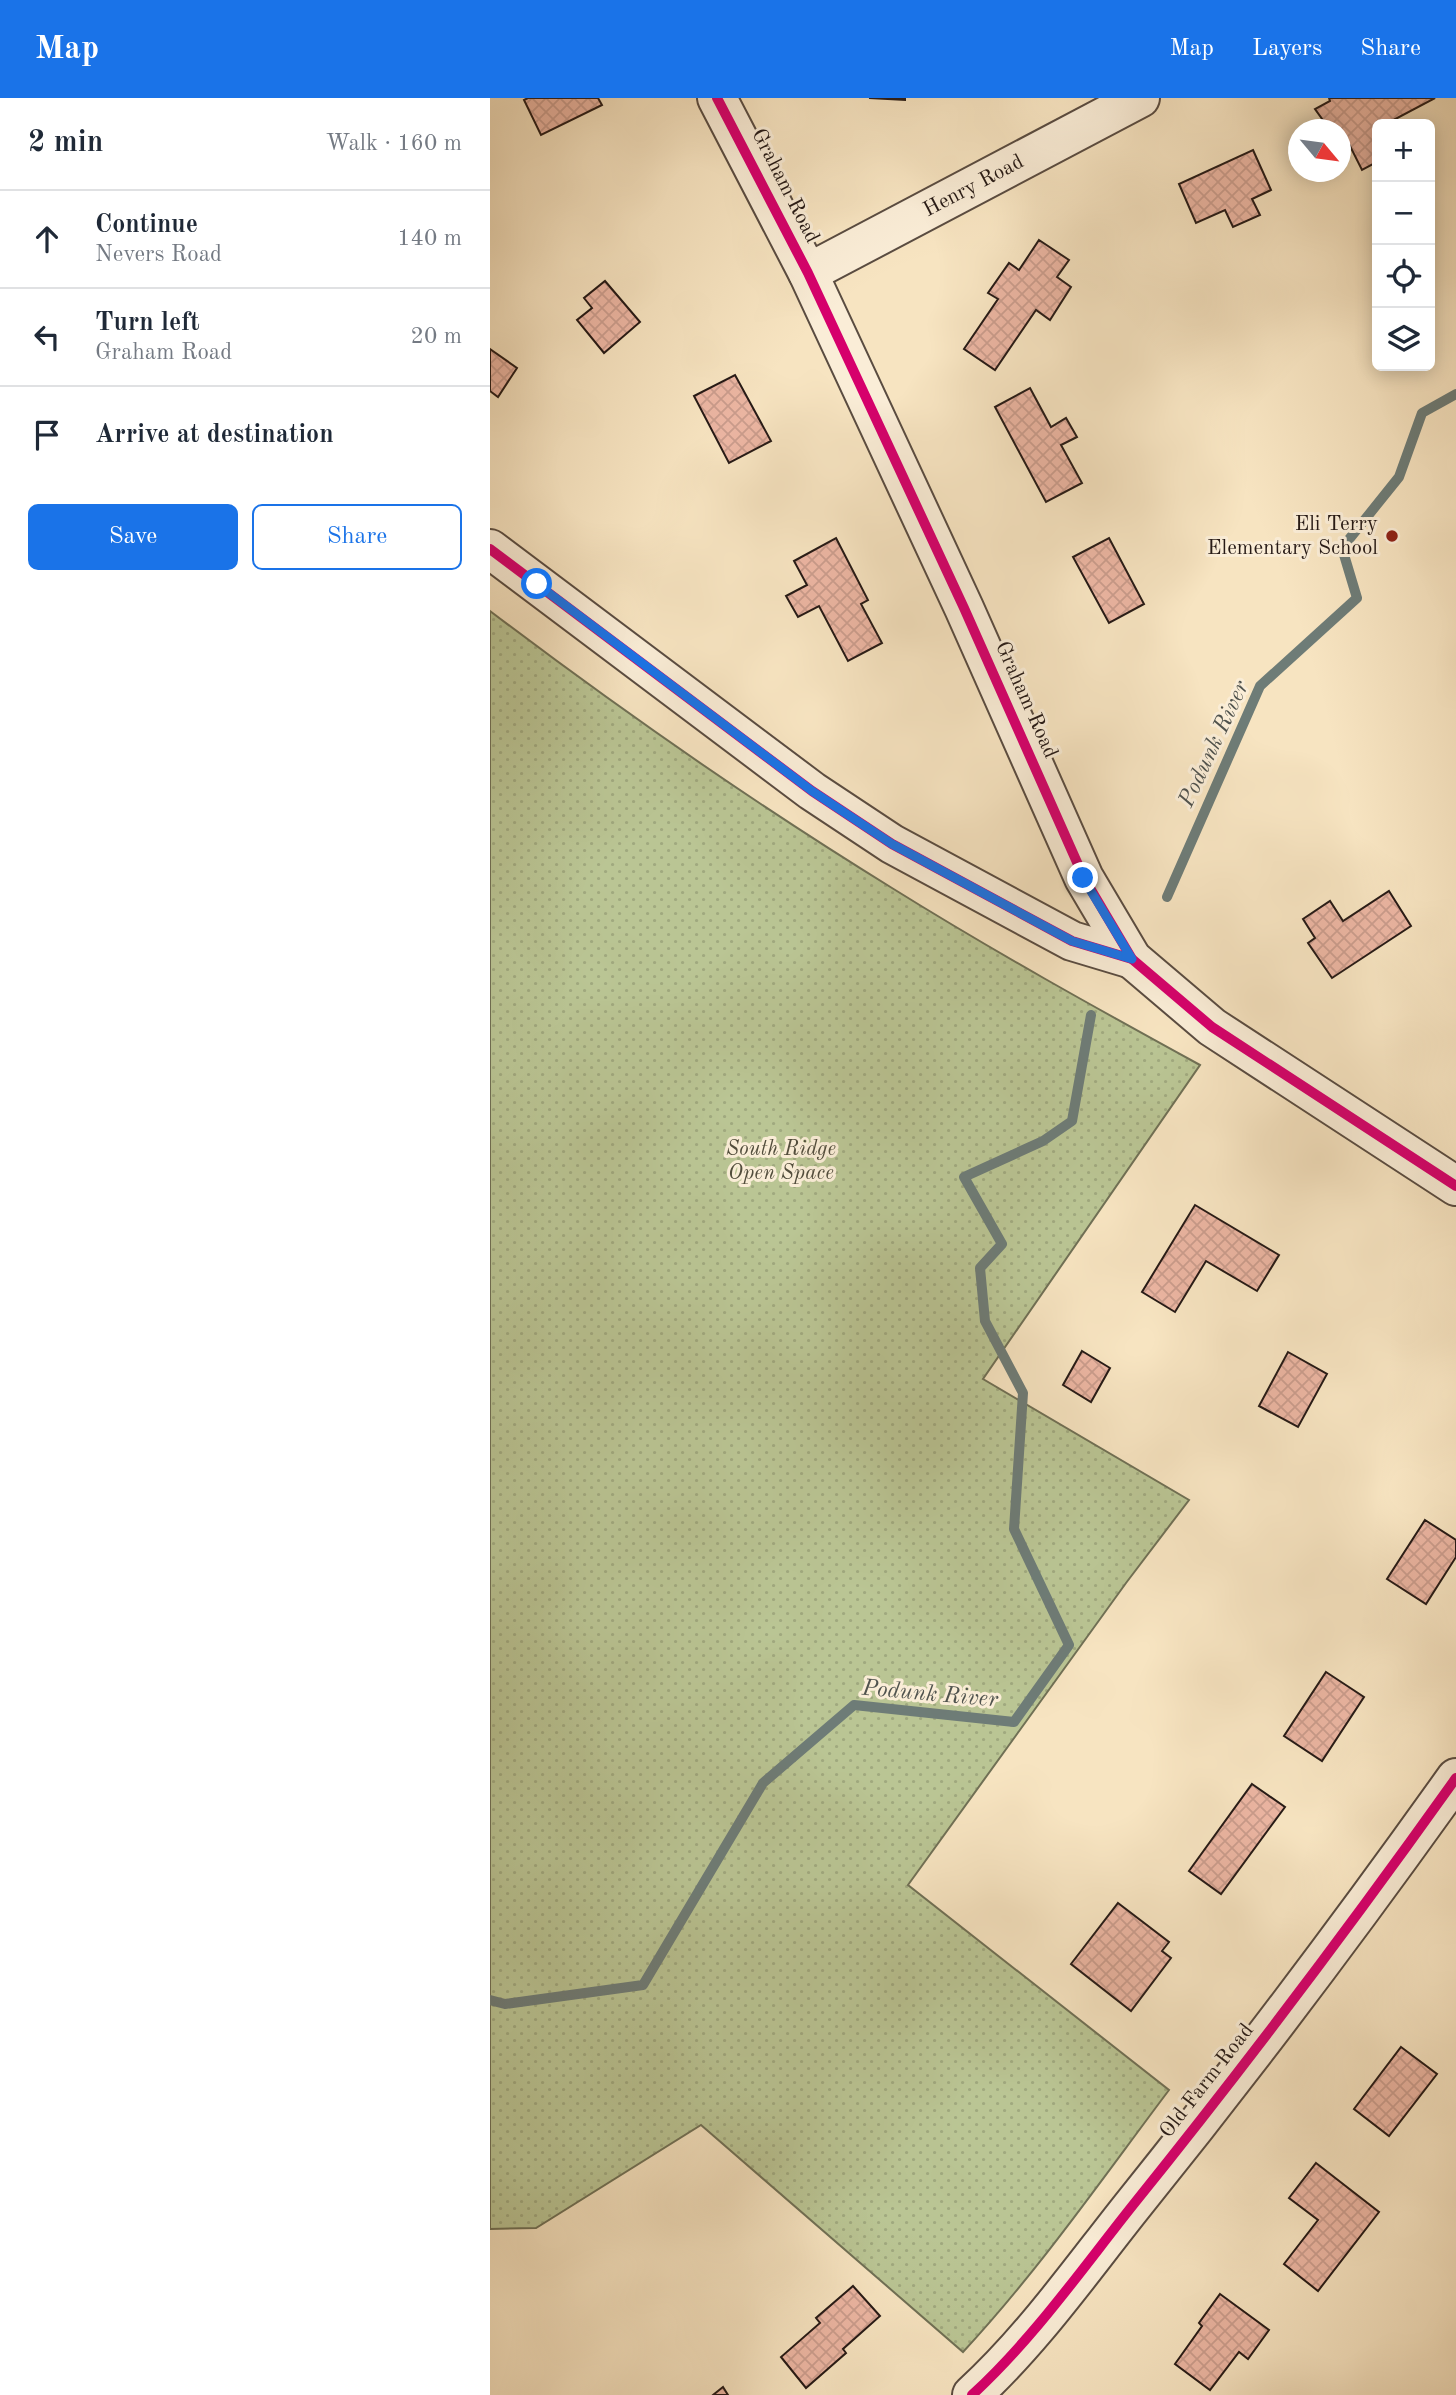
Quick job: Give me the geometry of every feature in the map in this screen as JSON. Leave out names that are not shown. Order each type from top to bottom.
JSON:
[{"type":"street","name":"Graham Road","points":[[718,98],[808,273],[964,608],[1083,878],[1132,959],[1212,1027],[1456,1186]]},
{"type":"street","name":"Henry Road","points":[[808,273],[1140,98]]},
{"type":"street","points":[[490,548],[812,791],[892,844],[1072,941],[1132,959]]},
{"type":"street","name":"Old Farm Road","points":[[972,2395],[996,2373],[1029,2334],[1201,2121],[1354,1921],[1456,1778]]},
{"type":"green space","name":"South Ridge Open Space","points":[[490,611],[688,754],[840,856],[1006,957],[1200,1065],[983,1379],[1189,1500],[908,1885],[1169,2090],[1044,2257],[963,2352],[701,2125],[536,2228],[490,2229]]},
{"type":"building","points":[[598,98],[602,105],[541,135],[524,100]]},
{"type":"building","points":[[869,98],[905,98],[905,100]]},
{"type":"building","points":[[1329,98],[1435,98],[1395,119],[1372,119],[1372,165],[1362,170],[1351,148],[1351,119],[1322,119],[1315,109],[1330,101]]},
{"type":"building","points":[[1253,150],[1271,190],[1252,199],[1260,215],[1233,227],[1225,210],[1196,223],[1179,184]]},
{"type":"building","points":[[1039,240],[1069,260],[1057,277],[1071,287],[1050,320],[1036,310],[995,370],[964,349],[998,299],[988,293],[1009,263],[1019,270]]},
{"type":"building","points":[[605,281],[640,322],[604,353],[577,320],[592,308],[584,298]]},
{"type":"building","points":[[490,349],[517,368],[498,397],[490,391]]},
{"type":"building","points":[[735,375],[771,441],[729,463],[694,396]]},
{"type":"building","points":[[1030,388],[1051,427],[1066,418],[1077,437],[1061,445],[1082,483],[1046,502],[995,407]]},
{"type":"building","points":[[836,538],[868,600],[861,604],[882,643],[848,661],[819,606],[798,617],[786,596],[807,585],[794,561]]},
{"type":"building","points":[[1109,538],[1144,604],[1109,623],[1073,557]]},
{"type":"building","points":[[1389,891],[1411,926],[1332,978],[1308,943],[1315,938],[1303,919],[1330,901],[1343,921]]},
{"type":"building","points":[[1195,1205],[1279,1255],[1257,1291],[1206,1261],[1175,1312],[1142,1292]]},
{"type":"building","points":[[1082,1351],[1110,1368],[1091,1402],[1063,1385]]},
{"type":"building","points":[[1288,1352],[1327,1374],[1298,1427],[1259,1406]]},
{"type":"building","points":[[1425,1520],[1456,1540],[1456,1557],[1426,1604],[1387,1579]]},
{"type":"building","points":[[1326,1672],[1364,1697],[1322,1761],[1284,1736]]},
{"type":"building","points":[[1252,1784],[1285,1807],[1221,1894],[1189,1871]]},
{"type":"building","points":[[1118,1903],[1169,1942],[1162,1951],[1171,1958],[1131,2011],[1071,1964]]},
{"type":"building","points":[[1401,2047],[1437,2074],[1389,2136],[1354,2109]]},
{"type":"building","points":[[1316,2163],[1379,2212],[1318,2291],[1284,2264],[1318,2220],[1289,2198]]},
{"type":"building","points":[[853,2286],[880,2316],[843,2349],[846,2353],[806,2388],[781,2357],[820,2323],[816,2318]]},
{"type":"building","points":[[1220,2294],[1269,2330],[1248,2359],[1239,2352],[1210,2390],[1175,2364],[1202,2326],[1199,2323]]},
{"type":"building","points":[[723,2387],[728,2395],[713,2395]]},
{"type":"waterway","name":"Podunk River","points":[[1167,897],[1260,686],[1357,598],[1342,548],[1399,477],[1422,413],[1456,394]]},
{"type":"waterway","name":"Podunk River","points":[[490,2000],[505,2004],[643,1985],[763,1783],[854,1705],[1014,1722],[1069,1645],[1014,1529],[1023,1393],[985,1321],[980,1268],[1002,1244],[964,1177],[1043,1141],[1072,1121],[1091,1015]]},
{"type":"cycle path","points":[[717,98],[808,273],[964,608],[1084,878],[1132,959],[1212,1027],[1456,1186]]},
{"type":"cycle path","points":[[490,549],[812,791],[892,844],[1072,941],[1132,959]]},
{"type":"cycle path","points":[[972,2395],[1036,2327],[1216,2100],[1338,1941],[1456,1778]]},
{"type":"place","name":"Eli Terry Elementary School","points":[[1392,536]]},
{"type":"route","points":[[537,584],[812,791],[892,844],[1072,941],[1132,959],[1083,878]]}]
